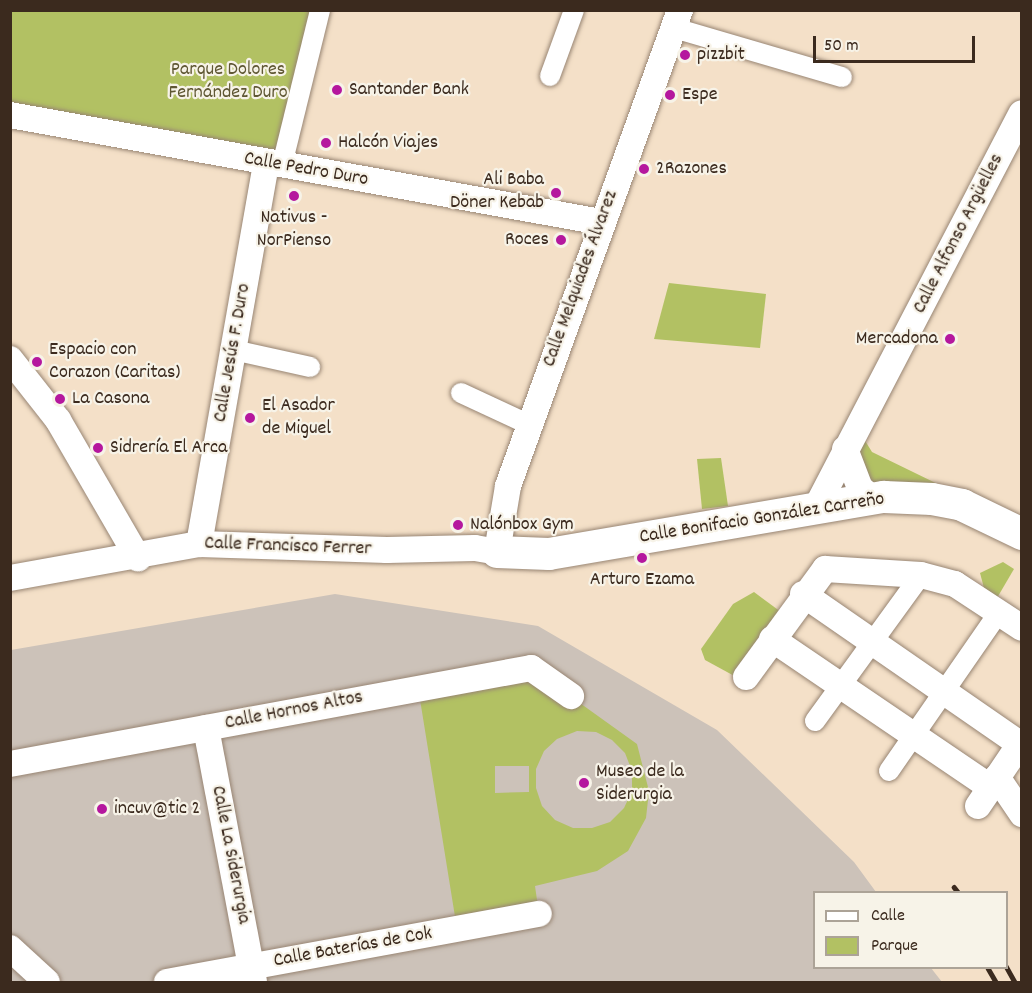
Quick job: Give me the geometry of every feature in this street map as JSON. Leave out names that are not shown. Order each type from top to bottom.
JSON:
[{"type":"street","points":[[274,164],[321,10]]},
{"type":"street","points":[[550,76],[574,10]]},
{"type":"street","points":[[677,19],[842,77]]},
{"type":"street","name":"Calle Melquiades Álvarez","points":[[497,552],[508,486],[601,222],[677,19]]},
{"type":"street","name":"Calle Alfonso Argüelles","points":[[816,508],[1022,113]]},
{"type":"street","name":"Calle Pedro Duro","points":[[10,115],[601,222]]},
{"type":"street","name":"Calle Jesús F. Duro","points":[[199,544],[233,350],[274,164]]},
{"type":"street","points":[[233,350],[310,367]]},
{"type":"street","points":[[10,360],[58,420],[138,558]]},
{"type":"street","points":[[461,393],[530,425]]},
{"type":"street","points":[[845,449],[860,488],[873,499]]},
{"type":"street","name":"Calle Bonifacio González Carreño","points":[[497,552],[549,554],[816,508],[873,499],[907,497],[962,505],[1022,534]]},
{"type":"street","name":"Calle Francisco Ferrer","points":[[10,578],[138,558],[199,544],[376,550],[475,548],[497,552]]},
{"type":"street","points":[[746,677],[803,594],[825,569],[921,575],[955,584],[1022,627]]},
{"type":"street","points":[[815,722],[870,641],[921,575]]},
{"type":"street","points":[[803,594],[944,692],[1021,742],[988,790]]},
{"type":"street","points":[[889,771],[999,612]]},
{"type":"street","points":[[772,639],[914,735],[1022,814]]},
{"type":"street","name":"Calle Hornos Altos","points":[[10,764],[531,668],[571,696]]},
{"type":"street","name":"Calle La Siderurgia","points":[[206,728],[253,975]]},
{"type":"street","name":"Calle Baterías de Cok","points":[[166,982],[253,975],[539,914]]},
{"type":"street","points":[[10,948],[47,982]]},
{"type":"shaded area","points":[[335,594],[538,626],[717,730],[854,862],[875,891],[813,891],[813,969],[932,969],[942,982],[11,982],[11,650]]},
{"type":"green space","name":"Parque Dolores Fernández Duro","points":[[10,11],[320,11],[282,165],[11,115]]},
{"type":"green space","points":[[669,283],[766,294],[760,348],[654,339]]},
{"type":"green space","points":[[864,439],[872,452],[952,491],[874,487],[861,473],[860,450]]},
{"type":"green space","points":[[721,458],[728,506],[702,509],[697,459]]},
{"type":"green space","points":[[1003,562],[1014,569],[997,598],[984,588],[980,573]]},
{"type":"green space","points":[[754,592],[781,612],[738,678],[705,660],[701,649],[733,604]]},
{"type":"green space","name":"Museo de la Siderurgia","points":[[531,668],[637,744],[649,791],[646,818],[628,851],[597,871],[535,886],[539,914],[457,929],[418,687]],"holes":[[[577,731],[596,732],[612,740],[625,753],[632,771],[632,791],[624,808],[610,822],[592,828],[573,828],[555,820],[542,806],[536,788],[536,769],[544,751],[557,739]],[[495,766],[529,766],[529,792],[495,793]]]},
{"type":"railway","points":[[954,887],[957,891]]},
{"type":"railway","points":[[989,969],[996,982]]},
{"type":"railway","points":[[1008,969],[1015,982]]},
{"type":"place","name":"pizzbit","points":[[685,55]]},
{"type":"place","name":"Santander Bank","points":[[337,90]]},
{"type":"place","name":"Espe","points":[[670,95]]},
{"type":"place","name":"Halcón Viajes","points":[[326,143]]},
{"type":"place","name":"2Razones","points":[[644,169]]},
{"type":"place","name":"Ali Baba Döner Kebab","points":[[556,193]]},
{"type":"place","name":"Nativus - NorPienso","points":[[294,196]]},
{"type":"place","name":"Roces","points":[[561,240]]},
{"type":"place","name":"Mercadona","points":[[950,339]]},
{"type":"place","name":"Espacio con Corazon (Caritas)","points":[[37,362]]},
{"type":"place","name":"La Casona","points":[[60,399]]},
{"type":"place","name":"El Asador de Miguel","points":[[250,418]]},
{"type":"place","name":"Sidrería El Arca","points":[[98,448]]},
{"type":"place","name":"Nalónbox Gym","points":[[458,525]]},
{"type":"place","name":"Arturo Ezama","points":[[642,558]]},
{"type":"place","name":"Museo de la Siderurgia","points":[[584,783]]},
{"type":"place","name":"incuv@tic 2","points":[[102,809]]}]
